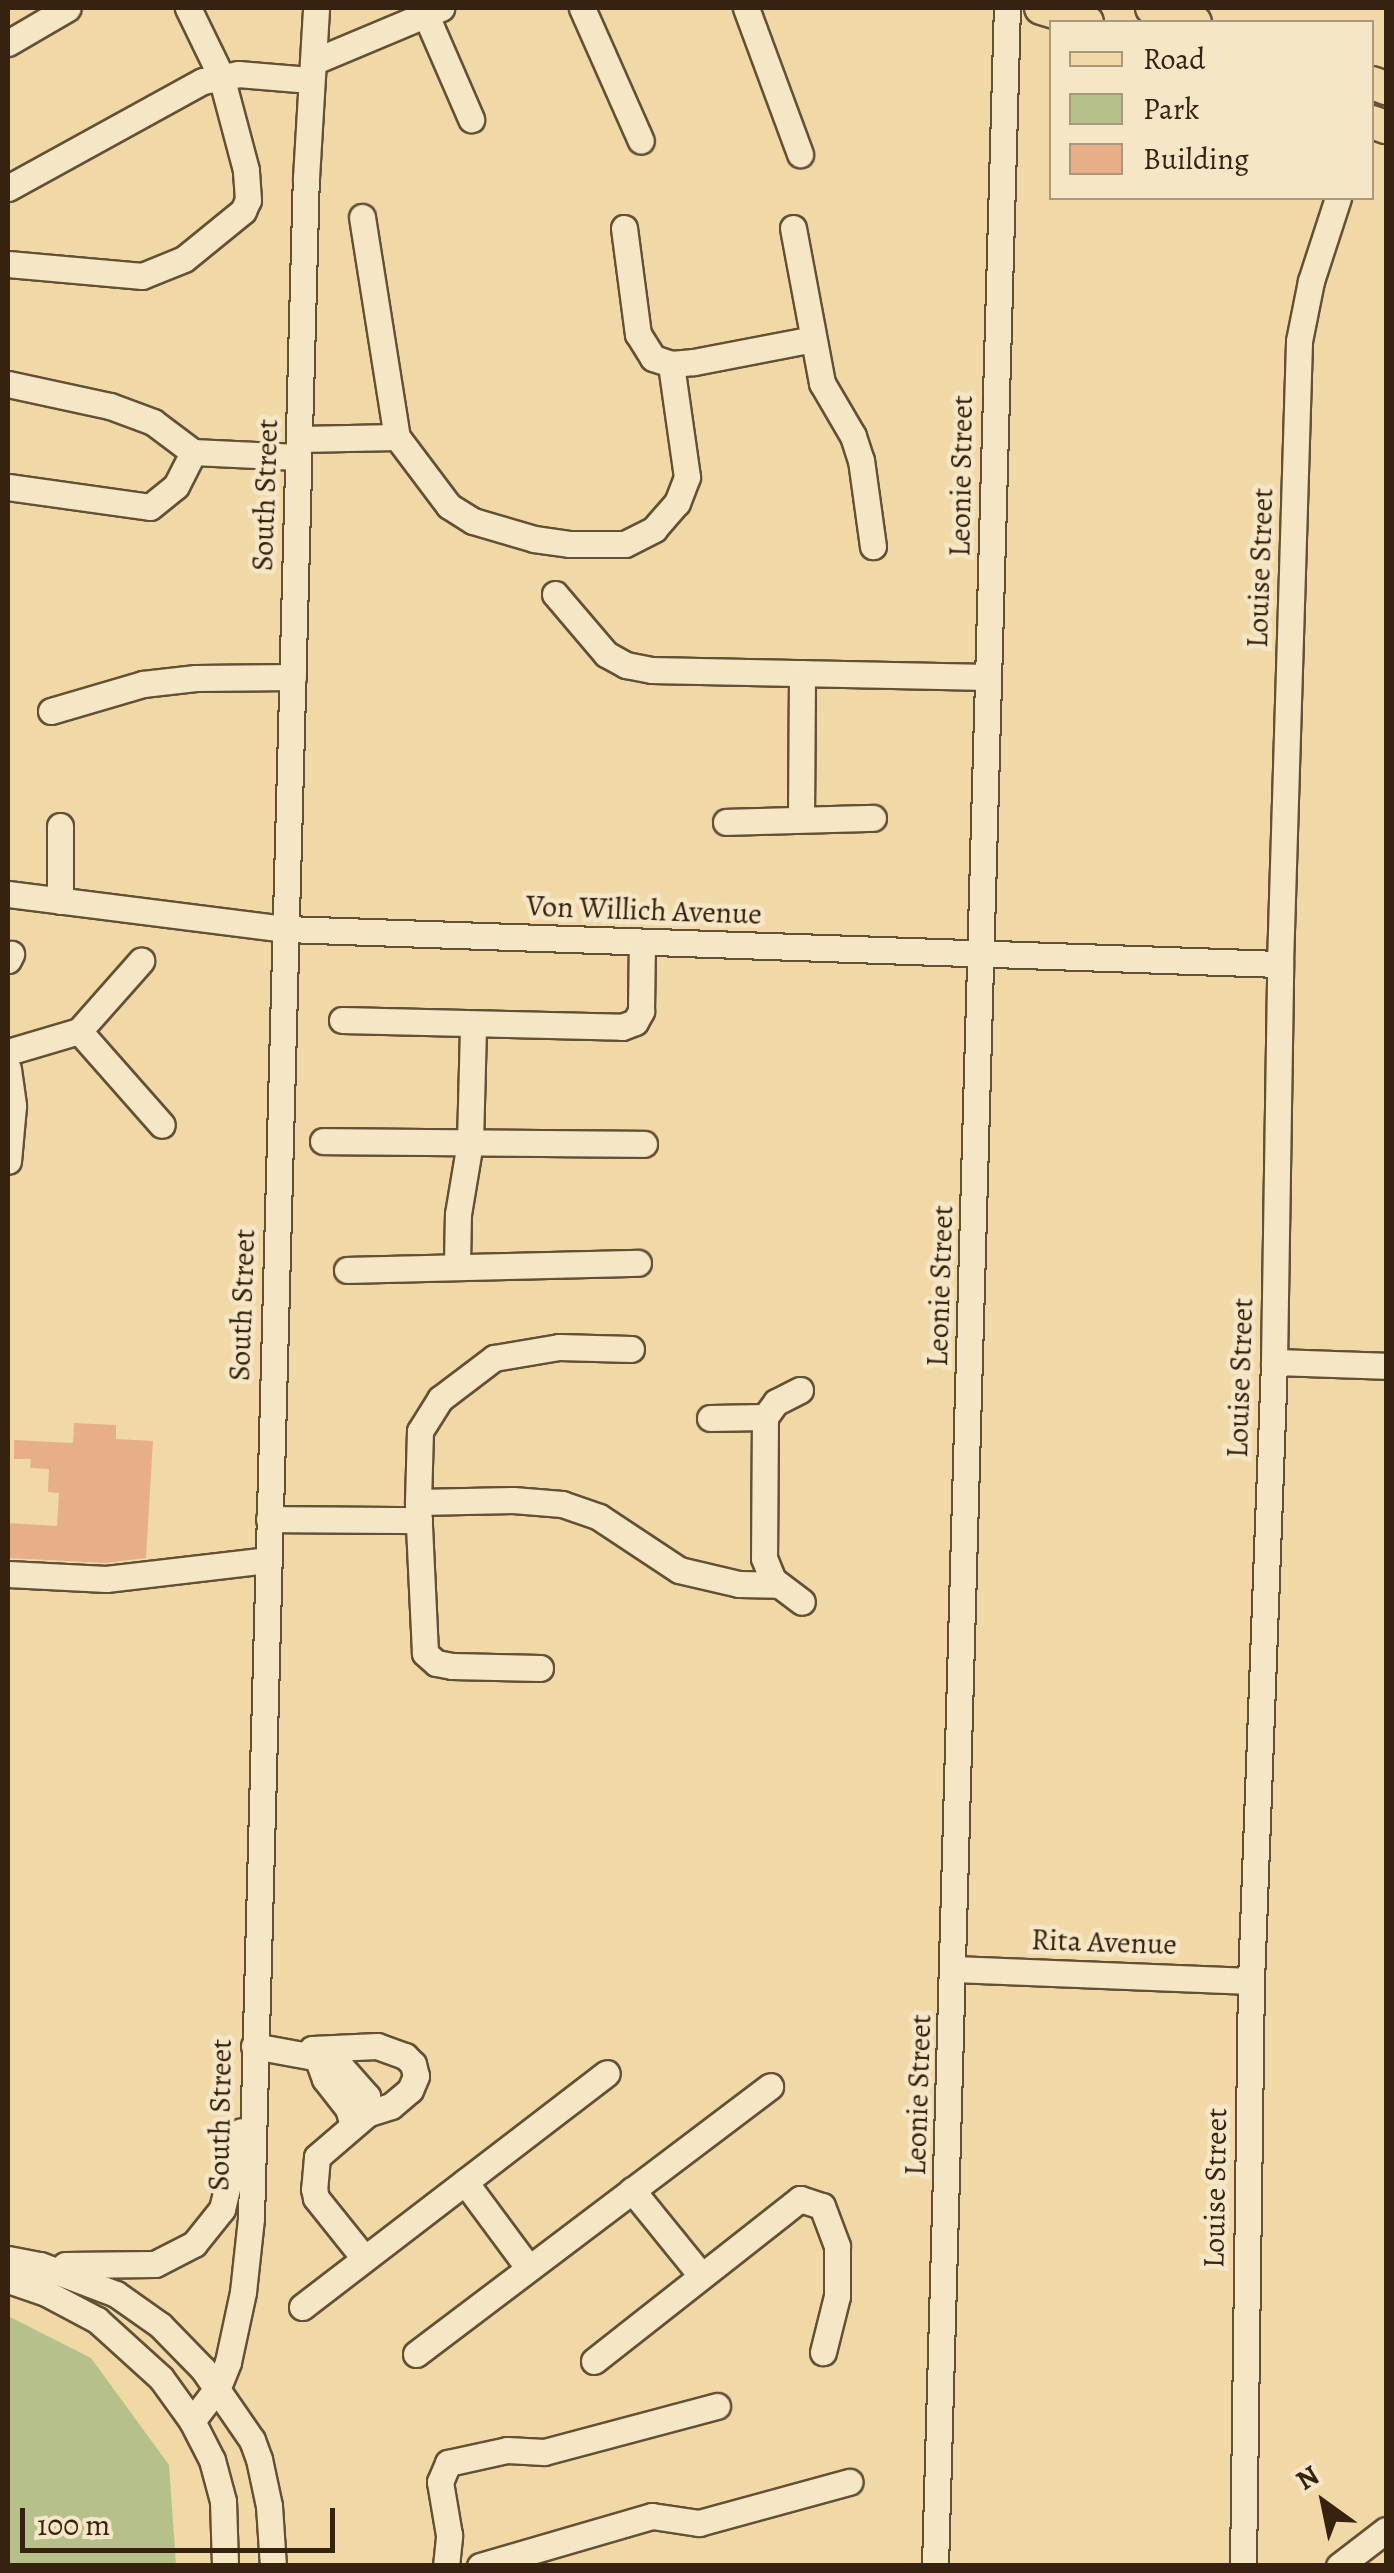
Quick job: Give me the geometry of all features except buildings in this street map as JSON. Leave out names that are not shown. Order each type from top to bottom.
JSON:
[{"type":"main road","points":[[1042,8],[1081,20]]},
{"type":"main road","points":[[1152,8],[1189,20]]},
{"type":"street","points":[[8,42],[68,8]]},
{"type":"street","points":[[8,264],[142,276],[184,258],[229,226],[243,211],[248,188],[220,76],[188,8]]},
{"type":"street","name":"South Street","points":[[299,8],[307,70]]},
{"type":"street","name":"South Street","points":[[192,2421],[218,2388],[244,2292],[250,2218],[307,70],[316,8]]},
{"type":"street","points":[[582,8],[641,141]]},
{"type":"street","points":[[746,8],[800,154]]},
{"type":"street","name":"Leonie Street","points":[[935,2566],[1008,8]]},
{"type":"street","points":[[8,188],[184,90],[220,76],[307,70],[433,10],[471,119]]},
{"type":"street","name":"Louise Street","points":[[1242,2566],[1250,1981],[1274,1362],[1280,964],[1299,341],[1310,280],[1337,200]]},
{"type":"street","points":[[362,217],[397,437],[450,506],[473,521],[534,539],[624,544],[641,538],[677,503],[687,478],[672,364]]},
{"type":"street","points":[[624,228],[638,334],[653,358],[672,364],[813,339]]},
{"type":"street","points":[[793,228],[822,382],[861,460],[872,546]]},
{"type":"street","points":[[8,384],[110,406],[153,422],[193,452],[299,448],[397,437]]},
{"type":"street","points":[[8,487],[150,507],[176,486],[193,452]]},
{"type":"street","points":[[556,594],[606,654],[626,665],[652,670],[988,677]]},
{"type":"street","points":[[802,673],[802,820]]},
{"type":"street","points":[[51,711],[143,684],[293,677]]},
{"type":"street","points":[[726,822],[873,818]]},
{"type":"street","points":[[60,826],[60,901]]},
{"type":"street","name":"Von Willich Avenue","points":[[8,894],[286,929],[1280,964]]},
{"type":"street","points":[[342,1020],[629,1025],[641,1011],[642,942]]},
{"type":"street","points":[[8,1052],[79,1031],[141,961]]},
{"type":"street","points":[[456,1264],[458,1214],[470,1142],[473,1024]]},
{"type":"street","points":[[79,1031],[162,1125]]},
{"type":"street","points":[[8,1068],[13,1106],[8,1161]]},
{"type":"street","points":[[323,1141],[644,1144]]},
{"type":"street","points":[[348,1270],[456,1264],[638,1262]]},
{"type":"street","points":[[540,1668],[452,1666],[429,1659],[422,1643],[418,1444],[428,1412],[494,1358],[534,1350],[631,1349]]},
{"type":"street","points":[[1274,1362],[1386,1366]]},
{"type":"street","points":[[800,1390],[776,1402],[765,1417],[764,1558],[778,1585],[802,1602]]},
{"type":"street","points":[[710,1418],[765,1417]]},
{"type":"street","points":[[269,1520],[418,1511],[513,1500],[562,1504],[599,1516],[679,1570],[740,1584],[778,1585]]},
{"type":"street","points":[[8,1574],[106,1579],[267,1560]]},
{"type":"street","name":"Rita Avenue","points":[[954,1969],[1250,1981]]},
{"type":"street","points":[[254,2046],[307,2055],[377,2046],[405,2056],[416,2076],[410,2090],[391,2106],[360,2120],[317,2157],[314,2193],[364,2258]]},
{"type":"street","points":[[307,2055],[360,2120]]},
{"type":"street","points":[[302,2308],[607,2073]]},
{"type":"street","points":[[40,2265],[133,2267],[155,2264],[194,2244],[222,2209],[253,2084]]},
{"type":"street","points":[[416,2354],[770,2086]]},
{"type":"street","points":[[464,2182],[528,2267]]},
{"type":"street","points":[[632,2190],[700,2274]]},
{"type":"street","points":[[594,2361],[800,2199],[812,2199],[828,2214],[839,2266],[832,2326],[823,2352]]},
{"type":"street","points":[[8,2259],[40,2265],[96,2285],[139,2309],[188,2352],[218,2388],[252,2440],[269,2506],[273,2566]]},
{"type":"street","points":[[8,2280],[67,2302],[116,2333],[153,2369],[192,2421],[218,2481],[226,2529],[225,2566]]},
{"type":"street","points":[[446,2566],[450,2535],[440,2482],[448,2463],[507,2450],[544,2452],[717,2406]]},
{"type":"street","points":[[480,2566],[652,2516],[699,2523],[849,2482]]},
{"type":"street","points":[[1338,2566],[1386,2530]]},
{"type":"green space","points":[[8,2316],[91,2358],[169,2465],[176,2565],[8,2565]]}]
